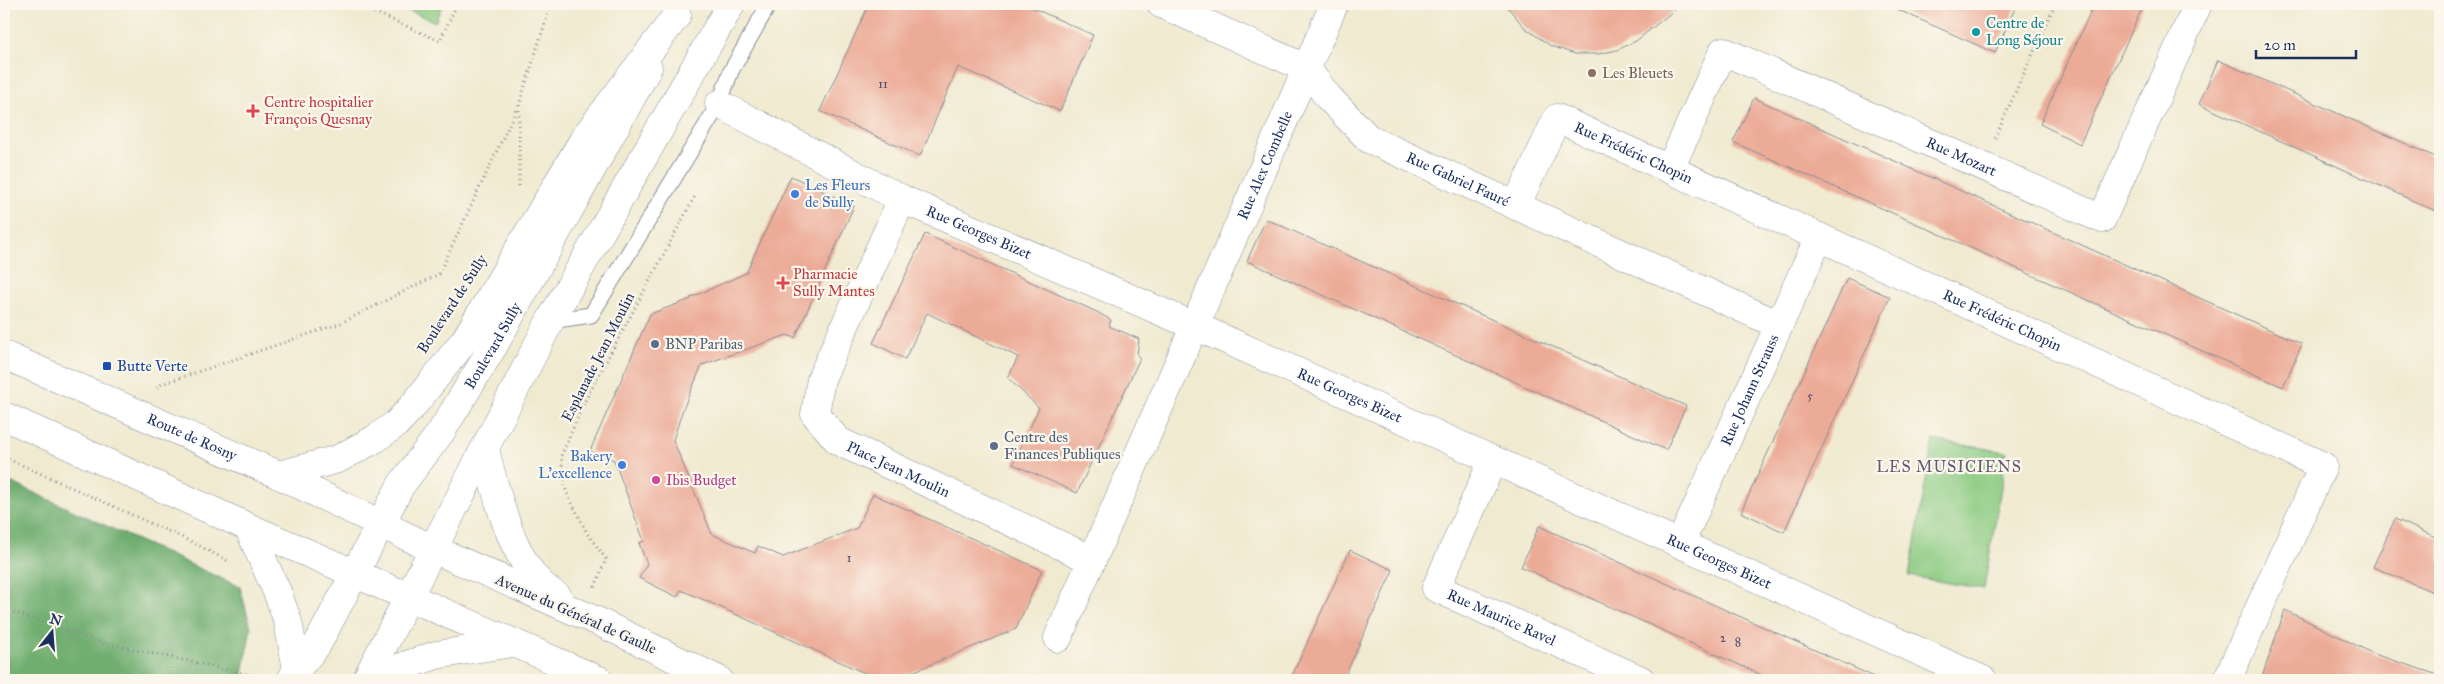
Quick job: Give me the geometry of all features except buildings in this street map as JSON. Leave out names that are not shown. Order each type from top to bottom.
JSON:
[{"type":"street","points":[[367,680],[550,321],[731,4]]},
{"type":"street","name":"Rue Gabriel Fauré","points":[[1161,4],[1306,68],[1330,98],[1369,138],[1779,325]]},
{"type":"street","name":"Rue Alex Combelle","points":[[1194,326],[1334,4]]},
{"type":"street","name":"Rue Mozart","points":[[1670,169],[1723,51],[2102,219],[2198,4]]},
{"type":"street","points":[[279,475],[338,459],[382,434],[396,424],[412,407],[465,340],[585,137],[680,9]]},
{"type":"street","name":"Boulevard Sully","points":[[286,675],[317,645],[401,484],[441,432],[493,347],[680,9]]},
{"type":"street","name":"Rue Georges Bizet","points":[[719,104],[902,199],[1194,326],[1983,680]]},
{"type":"street","name":"Rue Frédéric Chopin","points":[[1516,206],[1557,118],[2323,466],[2227,680]]},
{"type":"street","name":"Place Jean Moulin","points":[[902,199],[821,379],[815,414],[838,441],[1092,560]]},
{"type":"street","name":"Rue Johann Strauss","points":[[1680,544],[1819,237]]},
{"type":"street","points":[[1058,638],[1194,326]]},
{"type":"street","name":"Route de Rosny","points":[[4,355],[279,475],[379,524]]},
{"type":"street","points":[[4,416],[248,527],[599,680]]},
{"type":"street","points":[[485,449],[499,504],[511,536],[528,566],[540,583],[584,616]]},
{"type":"street","name":"Rue Maurice Ravel","points":[[1493,460],[1436,588],[1641,680]]},
{"type":"street","name":"Avenue du Général de Gaulle","points":[[379,524],[584,616],[719,680]]},
{"type":"street","points":[[248,527],[285,612],[286,675]]},
{"type":"street","points":[[367,680],[436,656],[512,643]]},
{"type":"lane","points":[[550,321],[591,314],[719,104],[731,71],[769,4]]},
{"type":"path","points":[[356,4],[440,41],[457,4]]},
{"type":"path","points":[[151,393],[162,384],[341,323],[438,274],[519,105],[551,4]]},
{"type":"path","points":[[1983,167],[2055,4]]},
{"type":"path","points":[[519,105],[519,192]]},
{"type":"path","name":"Esplanade Jean Moulin","points":[[584,616],[606,559],[587,533],[566,491],[561,456],[585,400],[697,192]]},
{"type":"path","points":[[4,457],[206,548]]},
{"type":"path","points":[[4,609],[100,642],[255,677],[286,675]]},
{"type":"green space","points":[[393,4],[443,4],[435,22]]},
{"type":"green space","points":[[1933,440],[2007,452],[1984,589],[1909,576]]},
{"type":"green space","points":[[4,479],[240,587],[251,628],[242,680],[4,680]]},
{"type":"place","name":"Centre de Long Séjour","points":[[1976,32]]},
{"type":"place","name":"Les Bleuets","points":[[1592,73]]},
{"type":"place","name":"Centre hospitalier François Quesnay","points":[[253,111]]},
{"type":"place","name":"Les Fleurs de Sully","points":[[795,194]]},
{"type":"place","name":"Pharmacie Sully Mantes","points":[[783,283]]},
{"type":"place","name":"BNP Paribas","points":[[655,344]]},
{"type":"place","name":"Butte Verte","points":[[107,366]]},
{"type":"place","name":"Centre des Finances Publiques","points":[[994,446]]},
{"type":"place","name":"Bakery L'excellence","points":[[622,465]]},
{"type":"place","name":"Ibis Budget","points":[[656,480]]},
{"type":"district","name":"LES MUSICIENS","points":[[1949,466]]}]
